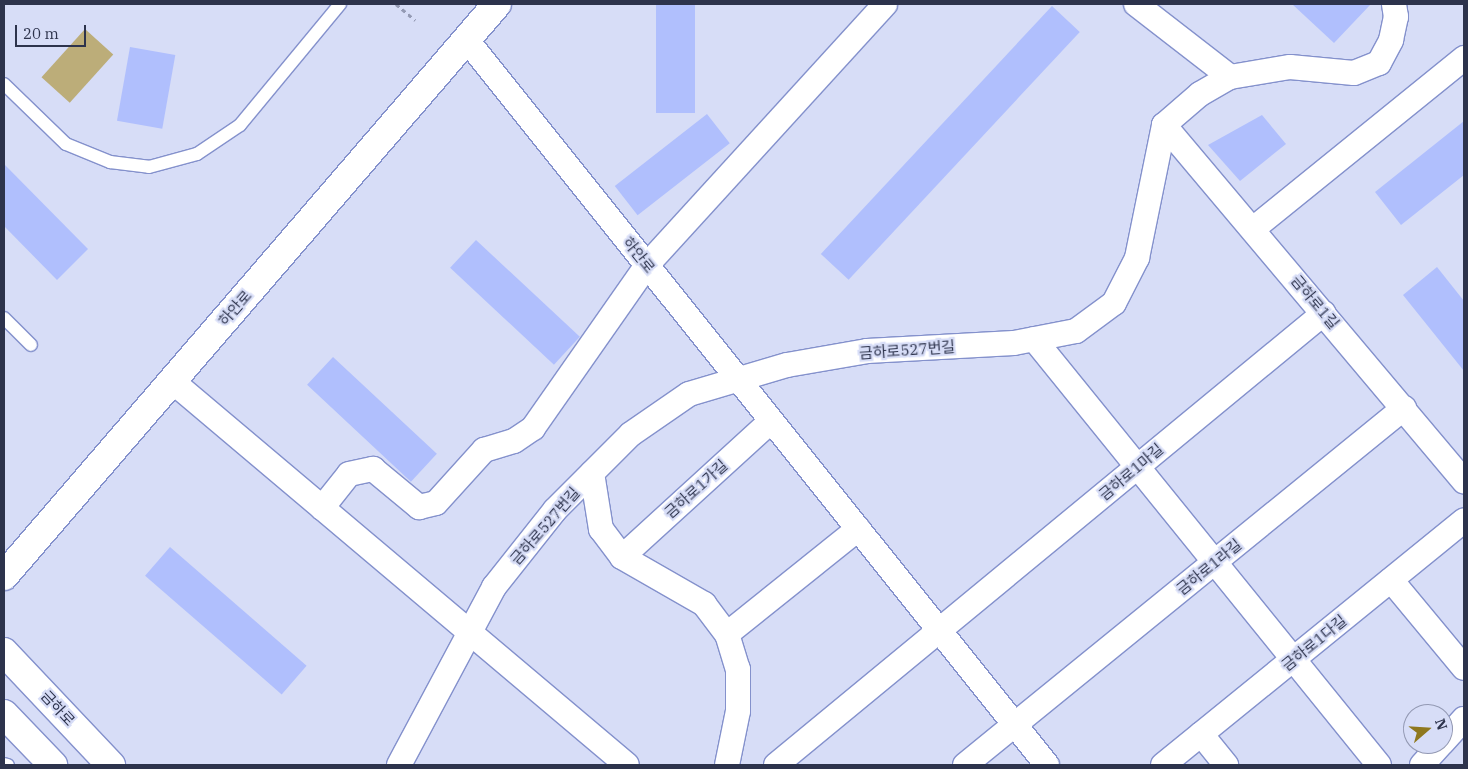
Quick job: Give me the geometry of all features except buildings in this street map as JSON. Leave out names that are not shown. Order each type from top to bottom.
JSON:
[{"type":"main road","name":"하안로","points":[[4,576],[497,4]]},
{"type":"main road","name":"금하로","points":[[4,652],[111,765]]},
{"type":"main road","points":[[4,714],[53,765]]},
{"type":"street","points":[[322,508],[349,474],[373,469],[419,507],[436,503],[484,450],[514,441],[534,428],[647,265],[885,4]]},
{"type":"street","points":[[1136,4],[1230,78]]},
{"type":"street","points":[[1164,125],[1200,94],[1230,78],[1290,67],[1354,72],[1379,63],[1391,40],[1396,17],[1394,4]]},
{"type":"street","name":"하안로","points":[[466,39],[737,378]]},
{"type":"street","points":[[1253,229],[1464,58]]},
{"type":"street","name":"금하로1길","points":[[1164,125],[1464,481]]},
{"type":"street","name":"금하로527번길","points":[[399,765],[468,631],[494,587],[555,510],[631,434],[688,394],[737,378],[867,351],[1034,339],[1076,331],[1114,303],[1137,258],[1164,125]]},
{"type":"street","name":"금하로1마길","points":[[776,765],[1324,313]]},
{"type":"street","points":[[1034,339],[1378,765]]},
{"type":"street","points":[[737,378],[1046,765]]},
{"type":"street","points":[[172,382],[627,765]]},
{"type":"street","name":"금하로1라길","points":[[966,765],[1404,408]]},
{"type":"street","name":"금하로1가길","points":[[622,557],[771,421]]},
{"type":"street","points":[[592,473],[601,529],[622,557],[704,604],[727,634],[738,669],[738,711],[727,765]]},
{"type":"street","name":"금하로1다길","points":[[1163,765],[1464,520]]},
{"type":"street","points":[[727,634],[858,530]]},
{"type":"street","points":[[1391,580],[1464,668]]},
{"type":"street","points":[[1453,730],[1464,718]]},
{"type":"street","points":[[1201,734],[1226,765]]},
{"type":"street","points":[[1422,765],[1432,754]]},
{"type":"lane","points":[[4,84],[66,144],[110,162],[149,168],[197,154],[240,125],[340,4]]},
{"type":"lane","points":[[4,318],[31,344]]},
{"type":"lane","points":[[4,764],[8,765]]},
{"type":"path","points":[[396,4],[415,20]]},
{"type":"shaded area","points":[[85,29],[113,54],[70,103],[42,77]]}]
